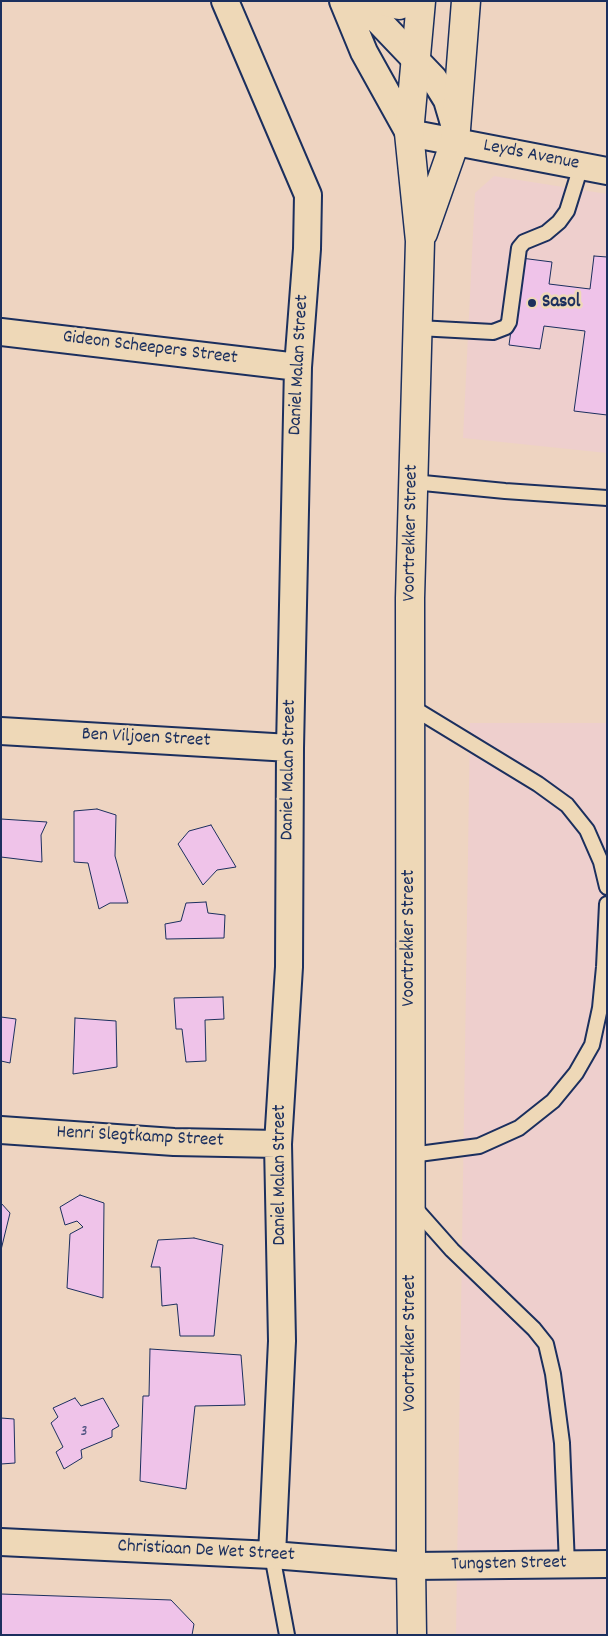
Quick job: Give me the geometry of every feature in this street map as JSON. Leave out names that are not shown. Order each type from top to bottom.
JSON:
[{"type":"main road","points":[[383,1],[399,5],[408,1]]},
{"type":"main road","name":"Voortrekker Street","points":[[412,1635],[410,598],[420,241],[409,133],[421,1]]},
{"type":"main road","name":"Voortrekker Street","points":[[420,241],[455,134],[466,1]]},
{"type":"street","name":"Daniel Malan Street","points":[[225,1],[308,195],[307,249],[298,367],[290,748],[289,967],[278,1144],[282,1341],[272,1555]]},
{"type":"street","points":[[343,1],[364,52],[409,133]]},
{"type":"street","points":[[362,1],[369,11],[434,79],[447,100],[455,134]]},
{"type":"street","name":"Leyds Avenue","points":[[409,133],[455,134],[580,166],[607,171]]},
{"type":"street","name":"Gideon Scheepers Street","points":[[1,332],[298,367]]},
{"type":"street","name":"Ben Viljoen Street","points":[[1,731],[290,748]]},
{"type":"street","name":"Henri Slegtkamp Street","points":[[1,1130],[174,1142],[278,1144]]},
{"type":"street","name":"Christiaan De Wet Street","points":[[1,1542],[272,1555],[411,1566]]},
{"type":"street","name":"Tungsten Street","points":[[411,1566],[607,1564]]},
{"type":"lane","points":[[418,328],[493,332],[506,328],[509,322],[519,248],[524,242],[546,232],[559,222],[567,210],[580,166]]},
{"type":"lane","points":[[414,482],[607,498]]},
{"type":"lane","points":[[410,706],[538,784],[567,805],[587,830],[601,862],[607,887]]},
{"type":"lane","points":[[411,1155],[479,1146],[519,1128],[553,1101],[576,1073],[592,1044],[600,1008],[607,904]]},
{"type":"lane","points":[[411,1203],[452,1250],[534,1329],[546,1344],[554,1374],[562,1443],[567,1565]]},
{"type":"lane","points":[[272,1555],[287,1635]]},
{"type":"shaded area","points":[[494,176],[607,194],[607,453],[463,438],[475,193]]},
{"type":"shaded area","points":[[470,723],[607,723],[607,1635],[456,1635]]},
{"type":"building","points":[[594,256],[607,257],[607,415],[574,411],[585,331],[544,326],[540,349],[509,345],[521,258],[552,262],[549,284],[590,289]]},
{"type":"building","points":[[97,809],[116,815],[115,856],[128,903],[110,903],[99,909],[88,863],[74,862],[74,811]]},
{"type":"building","points":[[1,819],[47,822],[41,835],[42,862],[1,857]]},
{"type":"building","points":[[211,825],[236,867],[217,870],[203,885],[178,844],[189,831]]},
{"type":"building","points":[[206,902],[208,913],[225,915],[224,938],[166,939],[165,924],[181,921],[186,903]]},
{"type":"building","points":[[223,997],[224,1019],[205,1020],[206,1061],[186,1062],[182,1029],[176,1029],[174,998]]},
{"type":"building","points":[[1,1017],[16,1019],[10,1063],[1,1061]]},
{"type":"building","points":[[75,1018],[116,1021],[117,1067],[73,1074]]},
{"type":"building","points":[[80,1195],[104,1203],[103,1298],[67,1288],[70,1234],[83,1227],[77,1221],[65,1225],[60,1207]]},
{"type":"building","points":[[1,1203],[10,1213],[1,1250]]},
{"type":"building","points":[[194,1238],[223,1245],[214,1336],[180,1336],[177,1304],[162,1306],[160,1267],[151,1267],[158,1240]]},
{"type":"building","points":[[150,1349],[241,1355],[245,1405],[195,1406],[186,1489],[140,1481],[143,1396],[149,1396]]},
{"type":"building","points":[[75,1398],[81,1406],[103,1398],[119,1426],[112,1430],[112,1437],[81,1450],[82,1458],[64,1469],[56,1452],[63,1447],[51,1423],[58,1417],[53,1408]]},
{"type":"building","points":[[1,1418],[14,1419],[15,1463],[1,1464]]},
{"type":"building","points":[[1,1594],[171,1600],[194,1624],[192,1635],[1,1635]]},
{"type":"place","name":"Sasol","points":[[532,303]]}]
